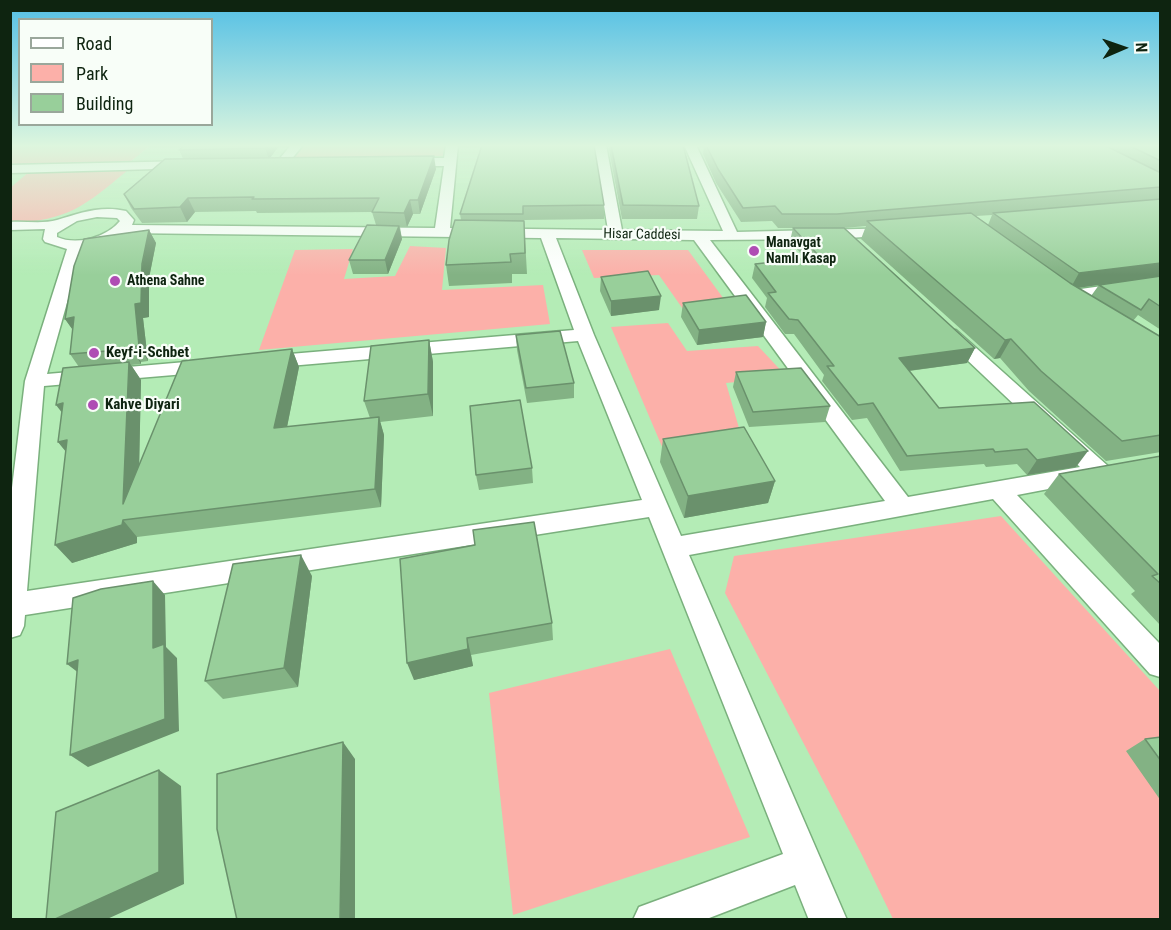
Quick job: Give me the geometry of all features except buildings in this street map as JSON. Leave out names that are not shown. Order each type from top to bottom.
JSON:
[{"type":"street","points":[[442,234],[446,188]]},
{"type":"street","points":[[608,188],[616,235]]},
{"type":"street","points":[[712,188],[732,236]]},
{"type":"street","points":[[106,212],[122,199]]},
{"type":"street","points":[[106,212],[125,216],[126,223],[121,229],[101,239],[76,244],[54,242],[49,236],[60,224],[77,217],[106,212]]},
{"type":"street","points":[[10,226],[60,224]]},
{"type":"street","name":"Hisar Caddesi","points":[[121,229],[699,236],[844,234],[912,229]]},
{"type":"street","points":[[547,234],[585,335],[828,920]]},
{"type":"street","points":[[844,234],[860,250]]},
{"type":"street","points":[[10,237],[49,236]]},
{"type":"street","points":[[699,236],[903,507]]},
{"type":"street","points":[[10,626],[35,381],[76,244]]},
{"type":"street","points":[[1085,308],[1061,292],[1161,283]]},
{"type":"street","points":[[674,548],[1111,470],[933,318]]},
{"type":"street","points":[[250,363],[585,335]]},
{"type":"street","points":[[35,381],[226,365]]},
{"type":"street","points":[[997,489],[1161,664]]},
{"type":"street","points":[[11,605],[656,507]]},
{"type":"street","points":[[652,920],[804,864]]},
{"type":"green space","points":[[10,188],[106,188],[88,202],[62,215],[31,222],[11,223]]},
{"type":"green space","points":[[410,246],[446,248],[442,290],[543,285],[550,324],[259,350],[295,250],[353,249],[344,279],[395,276]]},
{"type":"green space","points":[[582,250],[688,250],[729,306],[685,312],[659,275],[594,278]]},
{"type":"green space","points":[[668,323],[687,351],[758,346],[787,377],[726,383],[741,435],[663,449],[611,327]]},
{"type":"green space","points":[[1001,516],[1160,691],[1160,919],[893,919],[725,593],[734,556]]},
{"type":"green space","points":[[670,649],[750,837],[513,915],[489,693]]},
{"type":"place","name":"Manavgat Namlı Kasap","points":[[754,251]]},
{"type":"place","name":"Athena Sahne","points":[[115,281]]},
{"type":"place","name":"Keyf-i-Schbet","points":[[94,353]]},
{"type":"place","name":"Kahve Diyari","points":[[93,405]]}]
